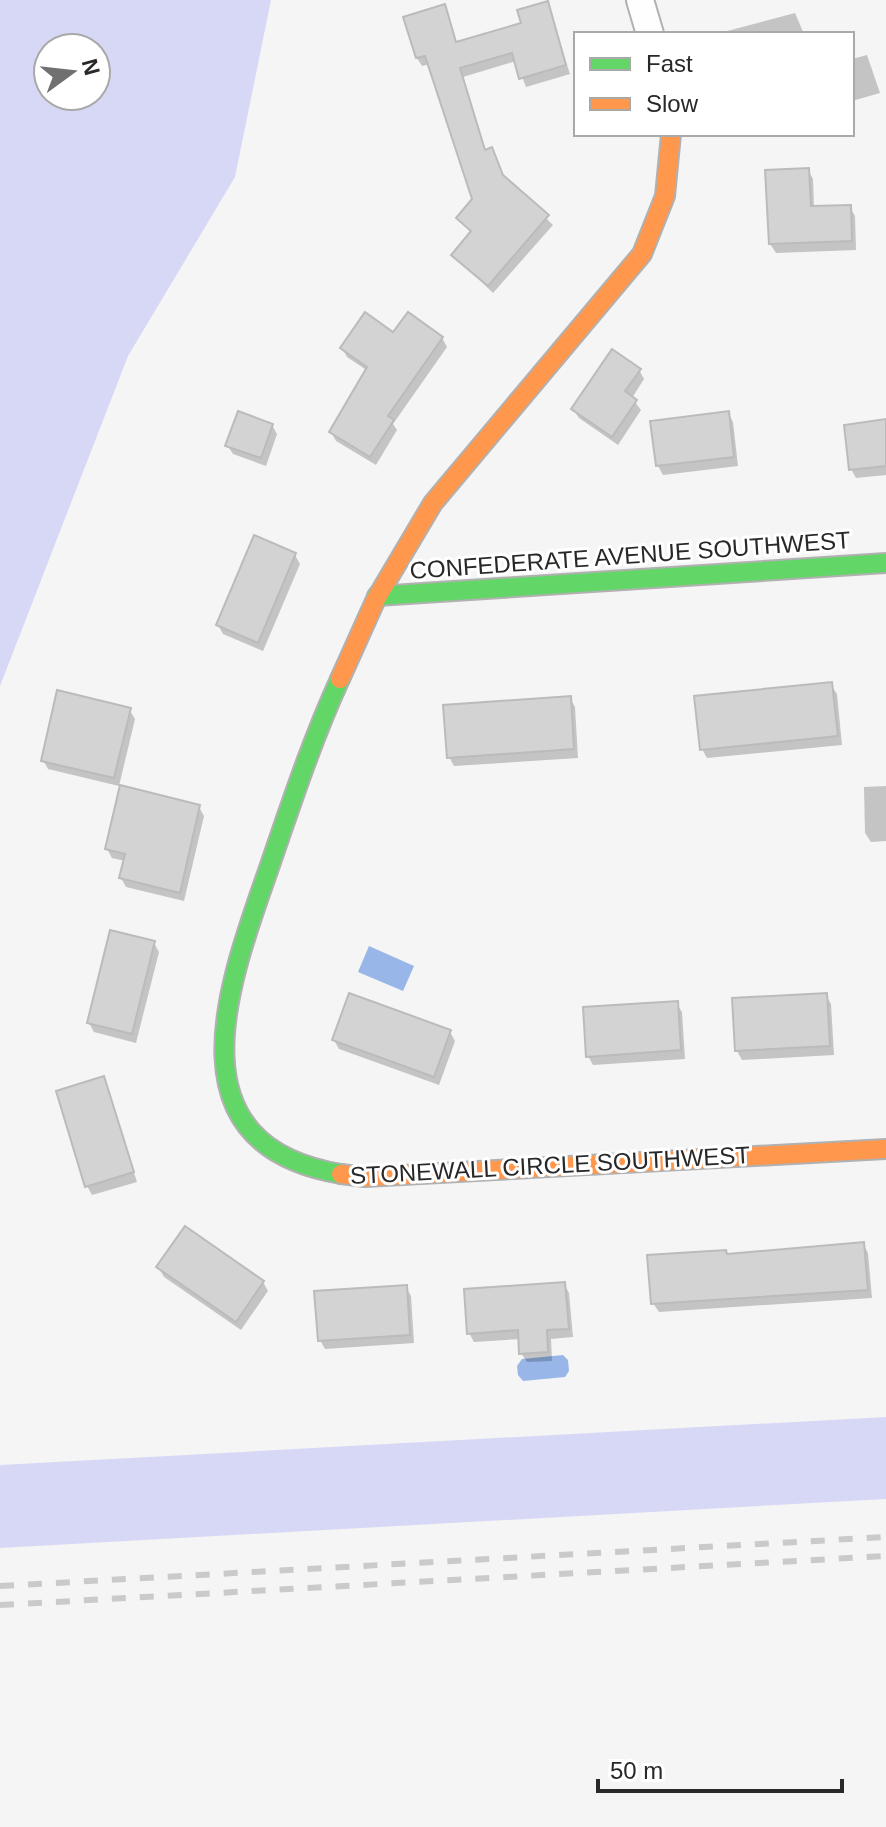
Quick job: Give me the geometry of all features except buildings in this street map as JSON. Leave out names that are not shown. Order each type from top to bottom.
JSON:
[{"type":"street","points":[[640,0],[649,32]]},
{"type":"street","name":"STONEWALL CIRCLE SOUTHWEST","points":[[671,136],[670,182],[663,214],[642,254],[427,511],[377,596],[346,658],[305,760],[239,955],[222,1041],[236,1110],[249,1130],[295,1164],[324,1174],[365,1177],[886,1149]]},
{"type":"street","name":"CONFEDERATE AVENUE SOUTHWEST","points":[[377,596],[886,563]]},
{"type":"shaded area","points":[[0,0],[271,0],[235,177],[128,356],[0,686]]},
{"type":"shaded area","points":[[886,1417],[886,1499],[0,1548],[0,1465]]},
{"type":"water","points":[[369,946],[414,966],[403,991],[358,972]]},
{"type":"water","points":[[563,1355],[568,1360],[569,1371],[565,1377],[523,1381],[518,1375],[517,1366],[522,1359]]},
{"type":"railway","points":[[0,1586],[886,1537]]},
{"type":"railway","points":[[0,1605],[886,1556]]},
{"type":"traffic: fast","points":[[377,596],[886,563]]},
{"type":"traffic: fast","points":[[340,679],[302,772],[253,913],[228,1007],[224,1053],[231,1094],[250,1130],[286,1157],[341,1174]]},
{"type":"traffic: slow","points":[[340,679],[376,599],[433,503],[642,254],[665,196],[671,136]]},
{"type":"traffic: slow","points":[[341,1174],[365,1177],[886,1149]]}]
